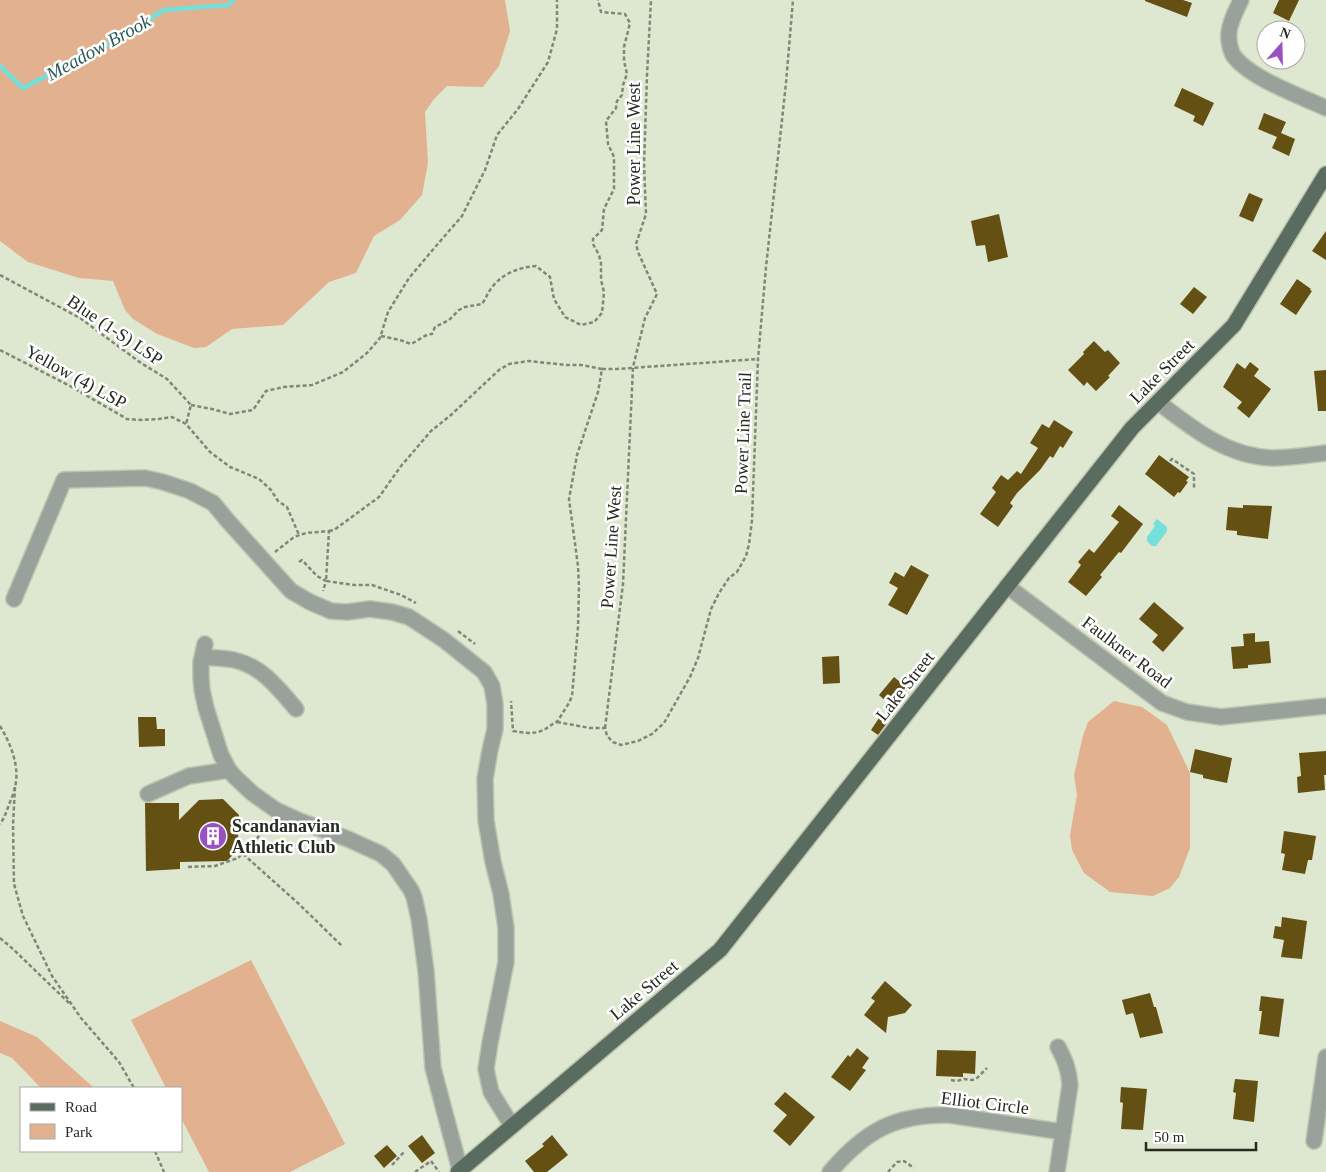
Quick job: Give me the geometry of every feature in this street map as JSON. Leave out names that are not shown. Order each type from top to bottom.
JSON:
[{"type":"main road","name":"Lake Street","points":[[459,1171],[720,950],[1132,428],[1234,325],[1326,174]]},
{"type":"street","points":[[1241,0],[1229,33],[1233,54],[1253,73],[1326,108]]},
{"type":"street","points":[[1158,402],[1210,440],[1251,456],[1271,458],[1326,453]]},
{"type":"street","points":[[14,599],[64,480],[145,478],[190,491],[213,503],[291,591],[310,602],[331,611],[347,612],[370,609],[409,617],[444,640],[484,672],[492,686],[495,704],[495,729],[485,779],[486,821],[506,928],[506,962],[486,1068],[491,1092],[512,1126]]},
{"type":"street","name":"Faulkner Road","points":[[1007,586],[1162,703],[1187,712],[1222,717],[1326,706]]},
{"type":"street","points":[[296,709],[268,677],[250,665],[204,650],[201,677],[206,708],[218,747],[229,770],[252,793],[276,810],[381,854],[393,864],[411,890],[417,904],[420,919],[433,1068],[459,1171]]},
{"type":"street","points":[[148,794],[189,776],[229,770]]},
{"type":"street","points":[[1057,1172],[1070,1085],[1069,1073],[1058,1047]]},
{"type":"street","points":[[1314,1141],[1326,1057]]},
{"type":"street","name":"Elliot Circle","points":[[830,1172],[863,1139],[890,1124],[919,1117],[949,1116],[1063,1132]]},
{"type":"path","points":[[299,535],[287,507],[278,501],[271,490],[259,479],[230,467],[210,452],[186,424],[191,405],[230,414],[253,410],[266,391],[284,386],[312,385],[343,372],[367,352],[380,338],[388,312],[409,278],[462,216],[485,170],[496,135],[518,109],[548,62],[557,29],[556,1],[558,0]]},
{"type":"path","points":[[381,336],[411,344],[420,340],[432,334],[435,327],[449,320],[459,310],[482,304],[494,284],[514,271],[536,266],[550,277],[554,299],[565,317],[581,325],[594,322],[602,314],[604,292],[601,280],[601,263],[593,244],[593,239],[602,230],[604,209],[614,189],[614,157],[608,144],[606,121],[616,108],[617,101],[622,95],[627,74],[624,61],[624,47],[630,23],[625,14],[601,12],[598,0]]},
{"type":"path","name":"Power Line West","points":[[606,728],[623,584],[633,367],[645,318],[657,294],[636,244],[646,214],[644,165],[646,75],[651,0]]},
{"type":"path","name":"Power Line Trail","points":[[606,728],[608,736],[613,742],[622,745],[638,741],[652,734],[664,723],[690,677],[698,658],[711,609],[719,593],[729,578],[737,572],[746,556],[752,520],[758,359],[793,0]]},
{"type":"path","name":"Blue (1-S) LSP","points":[[0,275],[80,318],[141,364],[167,379],[191,405]]},
{"type":"path","name":"Yellow (4) LSP","points":[[0,350],[70,386],[127,419],[159,419],[172,416],[186,424]]},
{"type":"path","points":[[264,561],[294,537],[306,533],[334,530],[379,497],[401,466],[431,431],[451,415],[480,386],[509,364],[528,361],[617,369],[758,359]]},
{"type":"path","points":[[557,722],[572,696],[578,627],[578,566],[569,499],[576,455],[598,392],[602,369]]},
{"type":"path","points":[[1170,461],[1172,459],[1194,474],[1194,488]]},
{"type":"path","points":[[326,581],[329,532]]},
{"type":"path","points":[[299,562],[302,560],[317,576],[326,581],[372,586],[401,595],[418,603]]},
{"type":"path","points":[[456,629],[476,645]]},
{"type":"path","points":[[511,700],[513,731],[531,734],[543,730],[555,722],[590,728],[606,728]]},
{"type":"path","points":[[0,726],[15,760],[14,884],[23,916],[52,976],[81,1018],[119,1062],[133,1087]]},
{"type":"path","points":[[0,824],[15,787]]},
{"type":"path","points":[[188,867],[215,866],[238,858],[261,834],[276,810]]},
{"type":"path","points":[[242,854],[300,904],[342,946]]},
{"type":"path","points":[[0,938],[74,1008]]},
{"type":"path","points":[[951,1080],[972,1080],[980,1076],[988,1068]]},
{"type":"path","points":[[155,1152],[164,1172]]},
{"type":"path","points":[[392,1165],[404,1152]]},
{"type":"path","points":[[415,1172],[430,1161],[439,1172]]},
{"type":"path","points":[[888,1172],[897,1162],[904,1162],[914,1168]]},
{"type":"green space","points":[[0,0],[505,0],[510,31],[499,66],[483,87],[447,86],[434,99],[425,112],[428,163],[422,195],[400,220],[374,236],[356,273],[329,282],[283,325],[232,329],[206,347],[194,348],[157,334],[133,319],[125,310],[113,281],[79,278],[28,262],[0,241]]},
{"type":"green space","points":[[1114,701],[1142,707],[1167,725],[1190,773],[1190,848],[1179,877],[1170,888],[1153,896],[1110,892],[1084,873],[1072,850],[1070,835],[1077,795],[1074,775],[1083,736],[1088,722]]},
{"type":"green space","points":[[251,960],[345,1144],[290,1172],[209,1172],[182,1120],[182,1087],[165,1087],[131,1020]]},
{"type":"green space","points":[[0,1021],[37,1037],[93,1087],[40,1087],[12,1058],[0,1053]]},
{"type":"water","points":[[1157,519],[1167,527],[1167,531],[1156,546],[1152,546],[1147,541],[1147,537],[1155,526],[1153,524]]},
{"type":"building","points":[[1145,0],[1183,0],[1192,3],[1187,17]]},
{"type":"building","points":[[1279,0],[1299,0],[1289,20],[1273,13]]},
{"type":"building","points":[[1182,88],[1214,103],[1203,126],[1193,121],[1195,116],[1174,106]]},
{"type":"building","points":[[1264,113],[1286,122],[1281,133],[1295,139],[1289,156],[1272,148],[1277,137],[1258,129]]},
{"type":"building","points":[[1249,193],[1263,199],[1253,222],[1239,216]]},
{"type":"building","points":[[999,214],[1008,257],[988,262],[985,245],[976,246],[971,221]]},
{"type":"building","points":[[1326,231],[1326,260],[1312,251]]},
{"type":"building","points":[[1297,279],[1312,291],[1296,315],[1280,304]]},
{"type":"building","points":[[1194,287],[1207,297],[1193,314],[1180,304]]},
{"type":"building","points":[[1094,341],[1105,352],[1108,350],[1120,363],[1108,376],[1110,377],[1096,391],[1087,382],[1084,386],[1068,370]]},
{"type":"building","points":[[1250,362],[1259,369],[1254,376],[1271,389],[1249,418],[1237,408],[1242,402],[1223,387],[1237,363],[1245,369]]},
{"type":"building","points":[[1326,370],[1326,411],[1318,411],[1314,371]]},
{"type":"building","points":[[1054,420],[1073,432],[1063,448],[1060,446],[1053,458],[1050,456],[1040,470],[1017,493],[1010,503],[1013,506],[998,527],[980,514],[996,492],[992,488],[1001,475],[1008,480],[1017,471],[1021,474],[1038,448],[1030,443],[1042,424],[1049,428]]},
{"type":"building","points":[[1159,455],[1189,477],[1186,481],[1188,482],[1180,493],[1178,492],[1174,497],[1145,474]]},
{"type":"building","points":[[1119,505],[1143,524],[1121,553],[1119,552],[1100,575],[1102,577],[1086,596],[1068,582],[1081,565],[1078,562],[1089,549],[1094,553],[1119,522],[1111,516]]},
{"type":"building","points":[[1243,505],[1272,506],[1268,539],[1237,535],[1237,531],[1226,530],[1228,507],[1243,508]]},
{"type":"building","points":[[911,565],[929,575],[907,615],[888,605],[898,588],[889,583],[895,572],[904,577]]},
{"type":"building","points":[[1154,602],[1184,628],[1163,652],[1152,642],[1158,635],[1139,619]]},
{"type":"building","points":[[1255,633],[1255,642],[1269,641],[1271,663],[1248,665],[1248,668],[1233,669],[1231,647],[1244,646],[1243,634]]},
{"type":"building","points":[[839,656],[840,683],[823,684],[822,657]]},
{"type":"building","points":[[894,677],[906,687],[891,706],[879,695]]},
{"type":"building","points":[[138,717],[156,717],[157,729],[165,729],[165,746],[139,747]]},
{"type":"building","points":[[879,718],[887,723],[878,735],[871,730]]},
{"type":"building","points":[[1195,749],[1232,758],[1227,783],[1203,778],[1203,775],[1190,772]]},
{"type":"building","points":[[1326,751],[1325,790],[1298,793],[1297,777],[1301,776],[1299,753]]},
{"type":"building","name":"Scandanavian Athletic Club","points":[[223,799],[239,815],[238,839],[243,844],[227,861],[180,862],[180,869],[146,871],[145,803],[179,803],[179,820],[199,800]]},
{"type":"building","points":[[1284,831],[1316,836],[1312,860],[1308,860],[1305,874],[1282,870],[1285,854],[1281,853]]},
{"type":"building","points":[[1282,917],[1307,921],[1302,959],[1281,957],[1284,940],[1273,938],[1275,926],[1281,927]]},
{"type":"building","points":[[885,981],[912,1005],[905,1013],[888,1017],[886,1033],[864,1015],[875,1001],[871,998]]},
{"type":"building","points":[[1150,993],[1163,1033],[1140,1038],[1133,1013],[1126,1015],[1122,1000]]},
{"type":"building","points":[[1261,996],[1284,999],[1279,1037],[1259,1034],[1262,1011],[1259,1011]]},
{"type":"building","points":[[857,1048],[869,1058],[862,1068],[866,1070],[850,1091],[831,1077],[848,1055],[850,1057]]},
{"type":"building","points":[[937,1050],[976,1051],[975,1074],[963,1073],[963,1077],[936,1076]]},
{"type":"building","points":[[1235,1079],[1258,1081],[1254,1122],[1233,1119],[1236,1093],[1233,1092]]},
{"type":"building","points":[[1121,1087],[1147,1089],[1143,1130],[1121,1129],[1123,1103],[1120,1102]]},
{"type":"building","points":[[785,1092],[815,1117],[790,1146],[773,1131],[787,1115],[774,1104]]},
{"type":"building","points":[[422,1135],[435,1153],[422,1163],[408,1146]]},
{"type":"building","points":[[552,1135],[568,1155],[547,1172],[534,1172],[525,1161],[544,1146],[542,1144]]},
{"type":"building","points":[[387,1145],[397,1156],[384,1168],[374,1156]]},
{"type":"waterway","name":"Meadow Brook","points":[[0,66],[23,88],[112,42],[164,10],[229,5],[233,0]]},
{"type":"place","name":"Scandanavian Athletic Club","points":[[213,836]]}]
